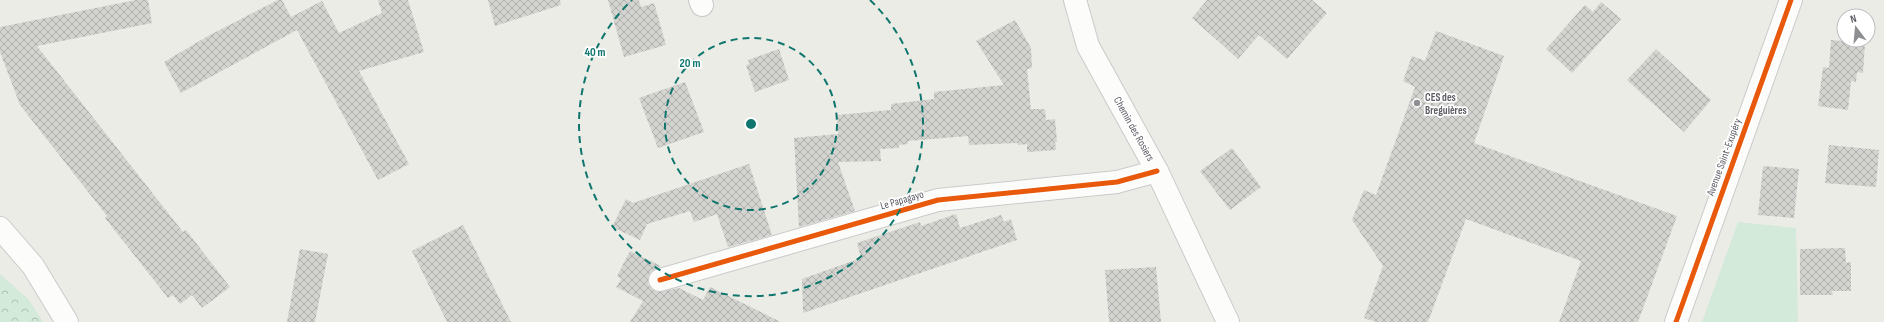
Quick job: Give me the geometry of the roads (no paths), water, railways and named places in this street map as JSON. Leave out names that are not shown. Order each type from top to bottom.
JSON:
[{"type":"street","name":"Chemin des Rosiers","points":[[1075,0],[1088,46],[1157,172],[1228,322]]},
{"type":"street","name":"Avenue Saint-Exupéry","points":[[1676,322],[1791,0]]},
{"type":"street","name":"Le Papagayo","points":[[660,280],[938,200],[1117,182],[1157,172]]},
{"type":"street","points":[[0,228],[33,266],[67,322]]},
{"type":"place","name":"CES des Breguières","points":[[1417,103]]}]
